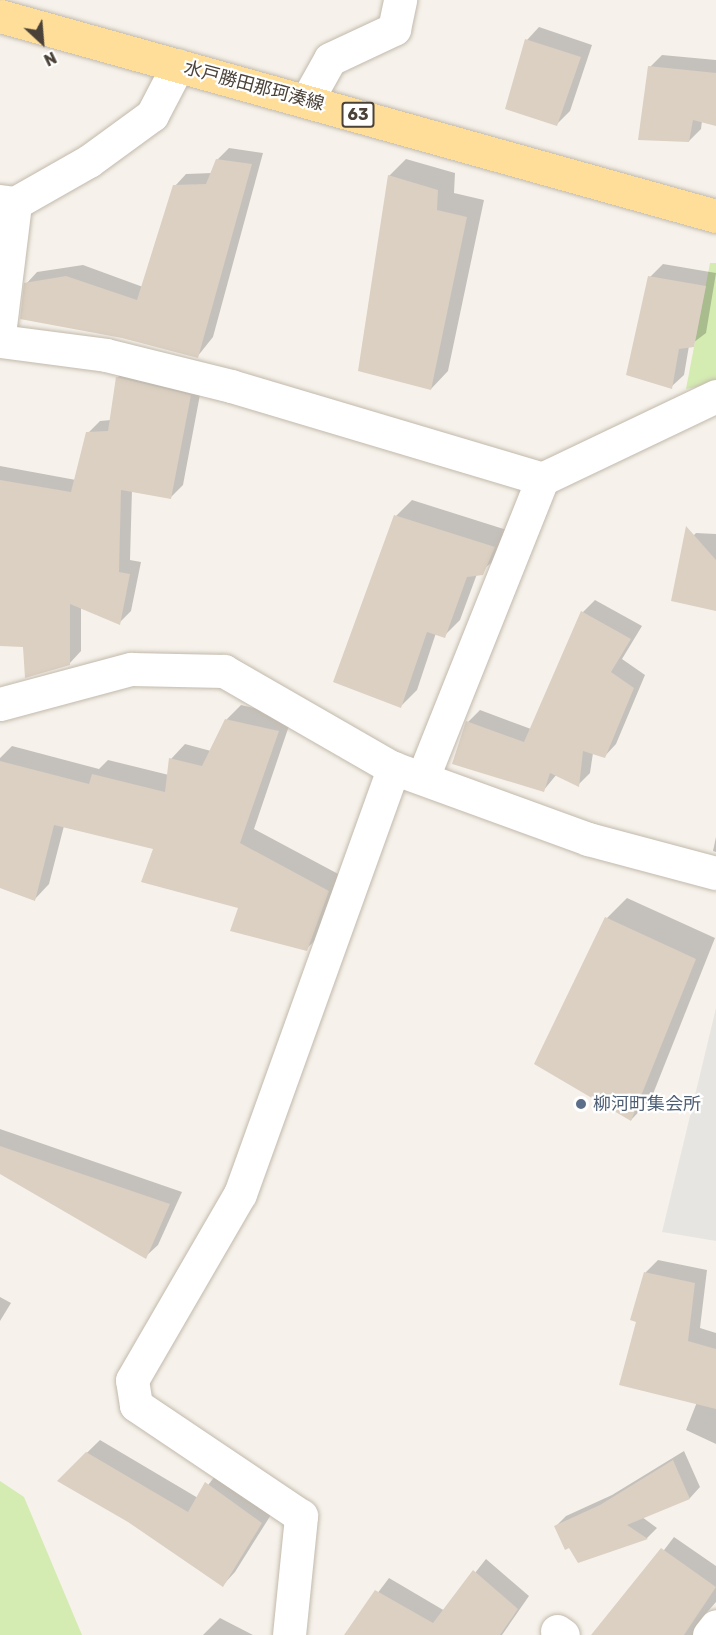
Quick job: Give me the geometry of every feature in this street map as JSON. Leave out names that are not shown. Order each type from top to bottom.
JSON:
[{"type":"main road","name":"水戸勝田那珂湊線","points":[[0,16],[716,216]]},
{"type":"street","points":[[307,100],[330,59],[394,29],[400,0]]},
{"type":"street","points":[[0,326],[8,202],[89,161],[152,115],[178,65]]},
{"type":"street","points":[[0,341],[106,355],[231,386],[542,479]]},
{"type":"street","points":[[289,1635],[301,1516],[135,1404],[132,1380],[240,1194],[408,773],[542,479],[716,396]]},
{"type":"street","points":[[0,704],[131,669],[224,671],[408,773],[588,839],[716,873]]},
{"type":"street","points":[[709,1635],[716,1626]]},
{"type":"green space","points":[[710,263],[716,263],[716,383],[686,389]]},
{"type":"green space","points":[[0,1481],[24,1497],[82,1635],[0,1635]]},
{"type":"shaded area","points":[[716,1008],[716,1241],[662,1232]]},
{"type":"building","points":[[525,39],[581,57],[557,126],[505,109]]},
{"type":"building","points":[[648,66],[716,73],[716,126],[693,120],[689,142],[638,140]]},
{"type":"building","points":[[216,159],[252,164],[198,358],[122,338],[20,319],[24,283],[66,276],[137,300],[173,185],[206,184]]},
{"type":"building","points":[[388,175],[438,190],[437,210],[467,217],[431,390],[358,371]]},
{"type":"building","points":[[648,276],[706,286],[694,347],[679,349],[672,389],[626,375]]},
{"type":"building","points":[[116,377],[191,395],[171,499],[121,490],[119,572],[130,574],[120,625],[70,604],[70,665],[25,678],[23,647],[0,646],[0,480],[71,492],[86,432],[108,431]]},
{"type":"building","points":[[394,515],[495,547],[483,575],[467,577],[445,638],[427,632],[401,708],[333,682]]},
{"type":"building","points":[[686,526],[716,560],[716,611],[671,601]]},
{"type":"building","points":[[581,611],[631,639],[611,672],[634,688],[605,758],[583,751],[579,787],[550,773],[544,792],[452,764],[466,721],[524,742]]},
{"type":"building","points":[[225,719],[279,731],[240,843],[329,891],[307,951],[230,931],[238,908],[141,882],[153,849],[54,825],[35,901],[0,888],[0,761],[89,784],[92,774],[165,792],[169,758],[202,766]]},
{"type":"building","points":[[605,917],[696,959],[631,1121],[534,1064]]},
{"type":"building","points":[[0,1146],[170,1204],[146,1259],[0,1174]]},
{"type":"building","points":[[644,1272],[695,1283],[688,1341],[716,1349],[716,1409],[619,1385],[636,1322],[630,1320]]},
{"type":"building","points":[[86,1452],[188,1512],[205,1482],[262,1523],[223,1587],[128,1522],[57,1481]]},
{"type":"building","points":[[673,1460],[690,1499],[627,1525],[648,1539],[578,1563],[569,1548],[565,1550],[554,1526],[600,1505]]},
{"type":"building","points":[[661,1548],[716,1587],[684,1635],[591,1635]]},
{"type":"building","points":[[473,1570],[518,1609],[500,1635],[344,1635],[375,1590],[433,1623]]},
{"type":"place","name":"柳河町集会所","points":[[581,1104]]}]
